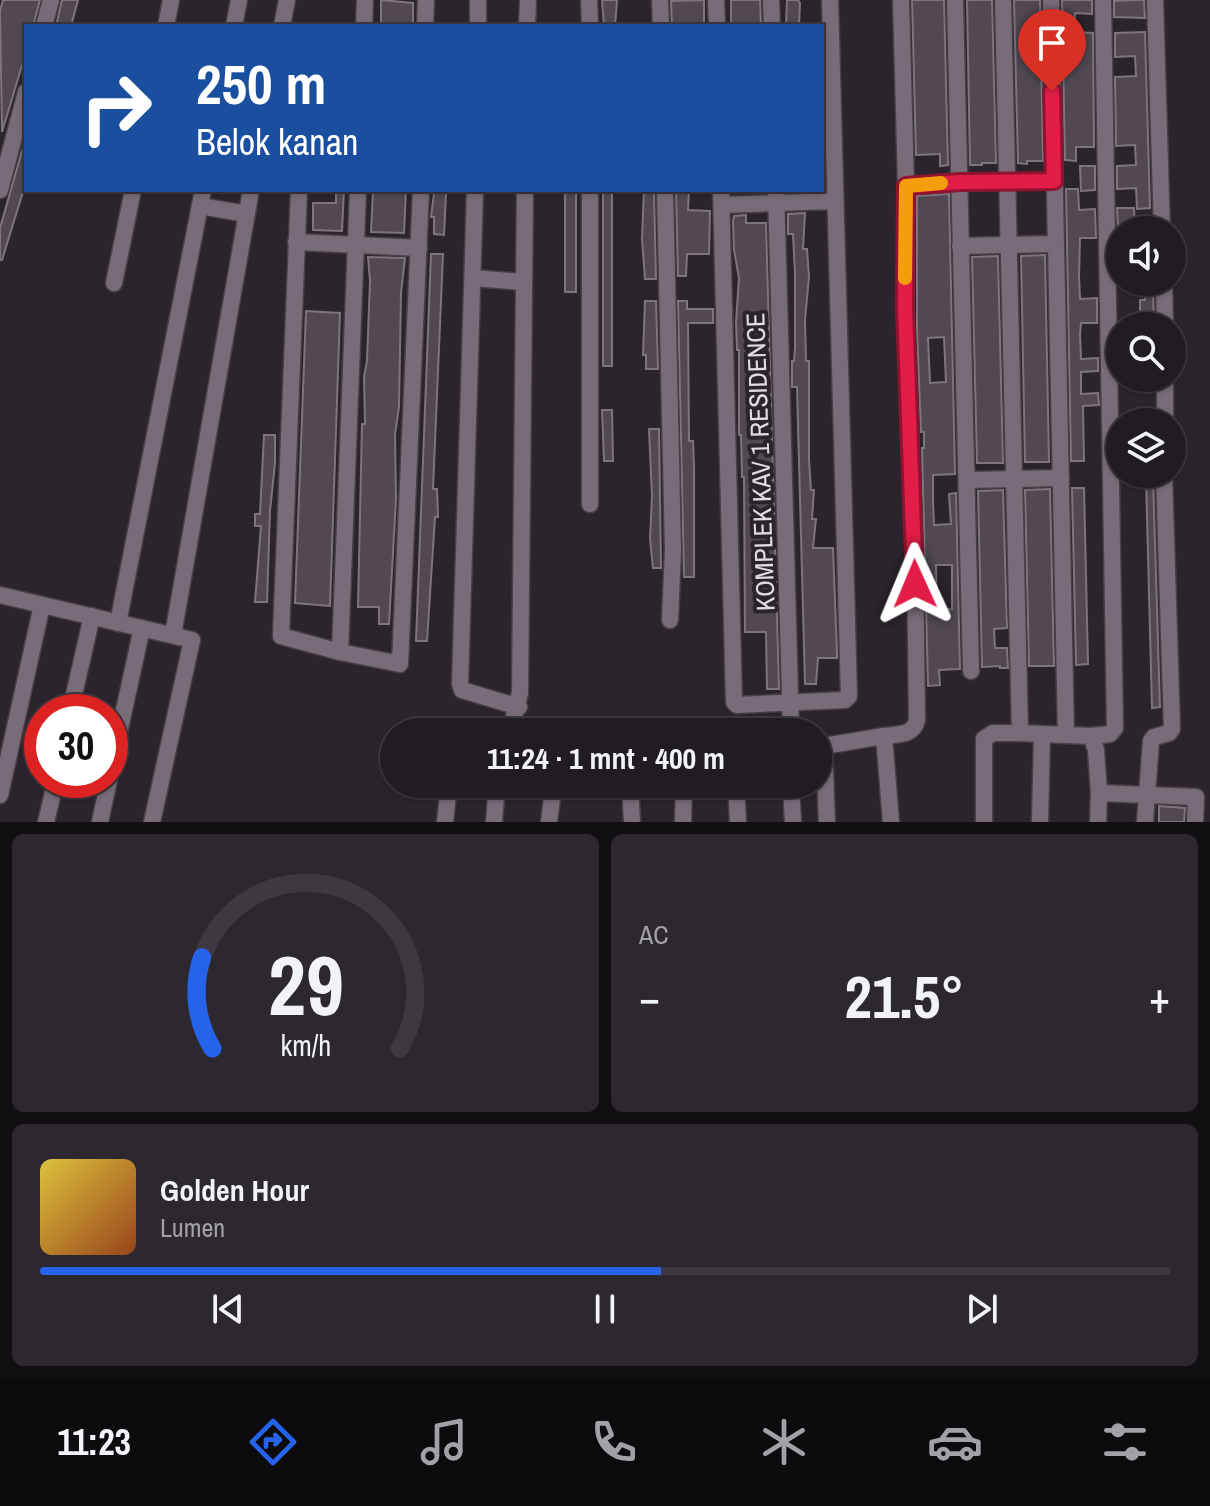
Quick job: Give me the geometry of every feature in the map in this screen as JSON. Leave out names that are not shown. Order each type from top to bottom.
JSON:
[{"type":"street","points":[[45,24],[51,0]]},
{"type":"street","points":[[166,24],[171,0]]},
{"type":"street","points":[[234,24],[239,0]]},
{"type":"street","points":[[282,24],[287,0]]},
{"type":"street","points":[[364,24],[365,0]]},
{"type":"street","points":[[425,24],[426,0]]},
{"type":"street","points":[[478,0],[478,24]]},
{"type":"street","points":[[527,24],[528,0]]},
{"type":"street","points":[[589,0],[590,24]]},
{"type":"street","points":[[660,0],[661,24]]},
{"type":"street","points":[[716,0],[717,24]]},
{"type":"street","points":[[771,0],[772,24]]},
{"type":"street","points":[[830,0],[849,696],[845,700],[737,705],[734,701],[722,197],[835,201]]},
{"type":"street","points":[[827,822],[824,746],[910,732],[917,720],[915,557],[905,308],[906,186],[901,0]]},
{"type":"street","points":[[955,0],[971,671]]},
{"type":"street","points":[[1003,0],[1020,733]]},
{"type":"street","points":[[1051,0],[1066,735]]},
{"type":"street","points":[[984,822],[985,737],[993,733],[1091,736],[1110,734],[1115,728],[1103,0]]},
{"type":"street","points":[[1155,0],[1162,216]]},
{"type":"street","points":[[0,190],[24,100]]},
{"type":"street","points":[[906,186],[1054,181]]},
{"type":"street","points":[[114,283],[133,192]]},
{"type":"street","points":[[173,635],[251,192]]},
{"type":"street","points":[[299,192],[281,636],[400,664],[421,192]]},
{"type":"street","points":[[340,652],[358,192]]},
{"type":"street","points":[[475,192],[460,687],[472,694],[519,707]]},
{"type":"street","points":[[515,718],[519,707],[525,192]]},
{"type":"street","points":[[590,192],[590,504]]},
{"type":"street","points":[[665,192],[673,550],[670,620]]},
{"type":"street","name":"KOMPLEK KAV 1 RESIDENCE","points":[[776,197],[791,718]]},
{"type":"street","points":[[118,623],[201,198],[247,214]]},
{"type":"street","points":[[296,242],[419,248]]},
{"type":"street","points":[[960,246],[1055,244]]},
{"type":"street","points":[[473,278],[523,282]]},
{"type":"street","points":[[968,480],[1061,478]]},
{"type":"street","points":[[1145,822],[1151,741],[1172,729],[1164,488]]},
{"type":"street","points":[[0,595],[192,640],[152,822]]},
{"type":"street","points":[[0,795],[42,605]]},
{"type":"street","points":[[74,694],[92,616]]},
{"type":"street","points":[[128,694],[142,628]]},
{"type":"street","points":[[884,736],[891,822]]},
{"type":"street","points":[[1040,822],[1042,736]]},
{"type":"street","points":[[1091,736],[1095,745],[1099,793],[1098,822]]},
{"type":"street","points":[[1099,793],[1203,797],[1195,822]]},
{"type":"street","points":[[46,822],[52,798]]},
{"type":"street","points":[[100,822],[105,798]]},
{"type":"street","points":[[445,822],[448,798]]},
{"type":"street","points":[[494,822],[496,798]]},
{"type":"street","points":[[549,822],[552,798]]},
{"type":"street","points":[[631,798],[632,822]]},
{"type":"street","points":[[683,822],[684,798]]},
{"type":"street","points":[[737,798],[738,822]]},
{"type":"street","points":[[792,798],[793,822]]},
{"type":"building","points":[[3,0],[40,0],[34,24],[24,24],[24,59],[2,132],[0,11]]},
{"type":"building","points":[[62,0],[78,0],[72,24],[56,24]]},
{"type":"building","points":[[381,0],[413,3],[413,24],[381,24]]},
{"type":"building","points":[[602,0],[617,0],[615,24],[604,24]]},
{"type":"building","points":[[704,0],[704,24],[672,24],[671,1]]},
{"type":"building","points":[[731,0],[760,0],[761,24],[731,24]]},
{"type":"building","points":[[787,0],[798,0],[799,24],[786,24]]},
{"type":"building","points":[[912,0],[944,0],[948,165],[940,166],[940,154],[916,155]]},
{"type":"building","points":[[967,0],[992,0],[996,163],[982,165],[970,165]]},
{"type":"building","points":[[1014,0],[1040,0],[1043,161],[1027,161],[1027,164],[1018,163]]},
{"type":"building","points":[[1062,0],[1092,0],[1092,14],[1075,13],[1074,32],[1093,33],[1094,147],[1076,147],[1076,161],[1065,160]]},
{"type":"building","points":[[1144,0],[1145,18],[1114,17],[1114,1]]},
{"type":"building","points":[[1145,32],[1150,208],[1137,209],[1136,188],[1117,189],[1117,166],[1136,165],[1135,145],[1116,146],[1115,77],[1136,76],[1135,56],[1115,57],[1115,33]]},
{"type":"building","points":[[24,144],[24,188],[2,260],[0,228]]},
{"type":"building","points":[[1080,166],[1095,166],[1095,190],[1081,191]]},
{"type":"building","points":[[1066,189],[1078,189],[1079,210],[1095,209],[1096,238],[1080,238],[1080,299],[1097,298],[1097,323],[1081,323],[1081,359],[1098,358],[1098,371],[1081,372],[1081,394],[1098,393],[1099,405],[1083,406],[1084,461],[1071,461]]},
{"type":"building","points":[[336,192],[344,192],[342,231],[313,230],[313,203],[336,203]]},
{"type":"building","points":[[373,192],[406,192],[404,233],[371,232]]},
{"type":"building","points":[[565,192],[576,192],[576,292],[565,292]]},
{"type":"building","points":[[603,192],[612,192],[612,366],[603,366]]},
{"type":"building","points":[[644,192],[654,192],[656,279],[645,279],[642,239]]},
{"type":"building","points":[[676,192],[689,192],[688,210],[710,211],[709,254],[687,254],[686,276],[678,276]]},
{"type":"building","points":[[434,193],[446,193],[444,235],[434,234],[434,217],[431,217]]},
{"type":"building","points":[[949,194],[955,474],[933,475],[933,499],[934,525],[951,524],[949,494],[956,493],[960,669],[939,670],[940,685],[928,686],[924,432],[921,432],[917,327],[917,196]],"holes":[[[944,337],[946,382],[930,383],[928,338]],[[936,565],[952,565],[952,609],[937,610]]]},
{"type":"building","points":[[1117,208],[1134,208],[1134,216],[1117,216]]},
{"type":"building","points":[[805,213],[803,249],[807,249],[809,277],[805,320],[806,361],[809,361],[809,460],[811,490],[814,490],[812,519],[816,519],[813,548],[833,548],[837,653],[837,658],[818,658],[816,684],[805,684],[797,387],[792,387],[795,274],[793,234],[788,234],[788,214]]},
{"type":"building","points":[[746,215],[746,223],[766,223],[779,689],[767,689],[766,632],[745,632],[744,477],[739,435],[736,322],[739,278],[733,221],[734,216]]},
{"type":"building","points":[[431,254],[443,254],[433,489],[437,489],[438,517],[435,517],[427,641],[416,641]]},
{"type":"building","points":[[1045,255],[1049,462],[1025,462],[1021,256]]},
{"type":"building","points":[[998,256],[1003,463],[977,463],[972,257]]},
{"type":"building","points":[[368,257],[405,258],[401,293],[399,407],[395,435],[396,499],[389,624],[379,624],[379,607],[358,607],[362,424],[365,424],[364,377],[370,281]]},
{"type":"building","points":[[1145,296],[1153,296],[1154,312],[1140,311],[1140,300],[1145,300]]},
{"type":"building","points":[[645,301],[656,301],[658,369],[646,369],[646,355],[643,355]]},
{"type":"building","points":[[678,301],[687,301],[687,309],[713,309],[713,323],[688,323],[689,441],[693,441],[694,468],[694,577],[684,577]]},
{"type":"building","points":[[306,311],[340,313],[330,606],[295,603]]},
{"type":"building","points":[[602,410],[612,410],[613,461],[604,461]]},
{"type":"building","points":[[649,429],[659,429],[661,568],[653,568],[650,539]]},
{"type":"building","points":[[264,435],[275,435],[275,463],[267,602],[255,602],[261,526],[255,526],[255,514],[260,514]]},
{"type":"building","points":[[1072,488],[1084,488],[1088,664],[1076,665]]},
{"type":"building","points":[[1146,488],[1153,488],[1160,707],[1152,708]]},
{"type":"building","points":[[1050,489],[1054,666],[1029,666],[1025,490]]},
{"type":"building","points":[[1003,490],[1007,628],[994,629],[995,648],[1007,648],[1008,668],[982,667],[978,491]]},
{"type":"building","points":[[1159,806],[1185,808],[1184,822],[1159,822]]},
{"type":"slow traffic","points":[[905,278],[906,186],[941,183]]},
{"type":"route","points":[[915,584],[905,308],[906,186],[1054,181],[1052,91]]}]
